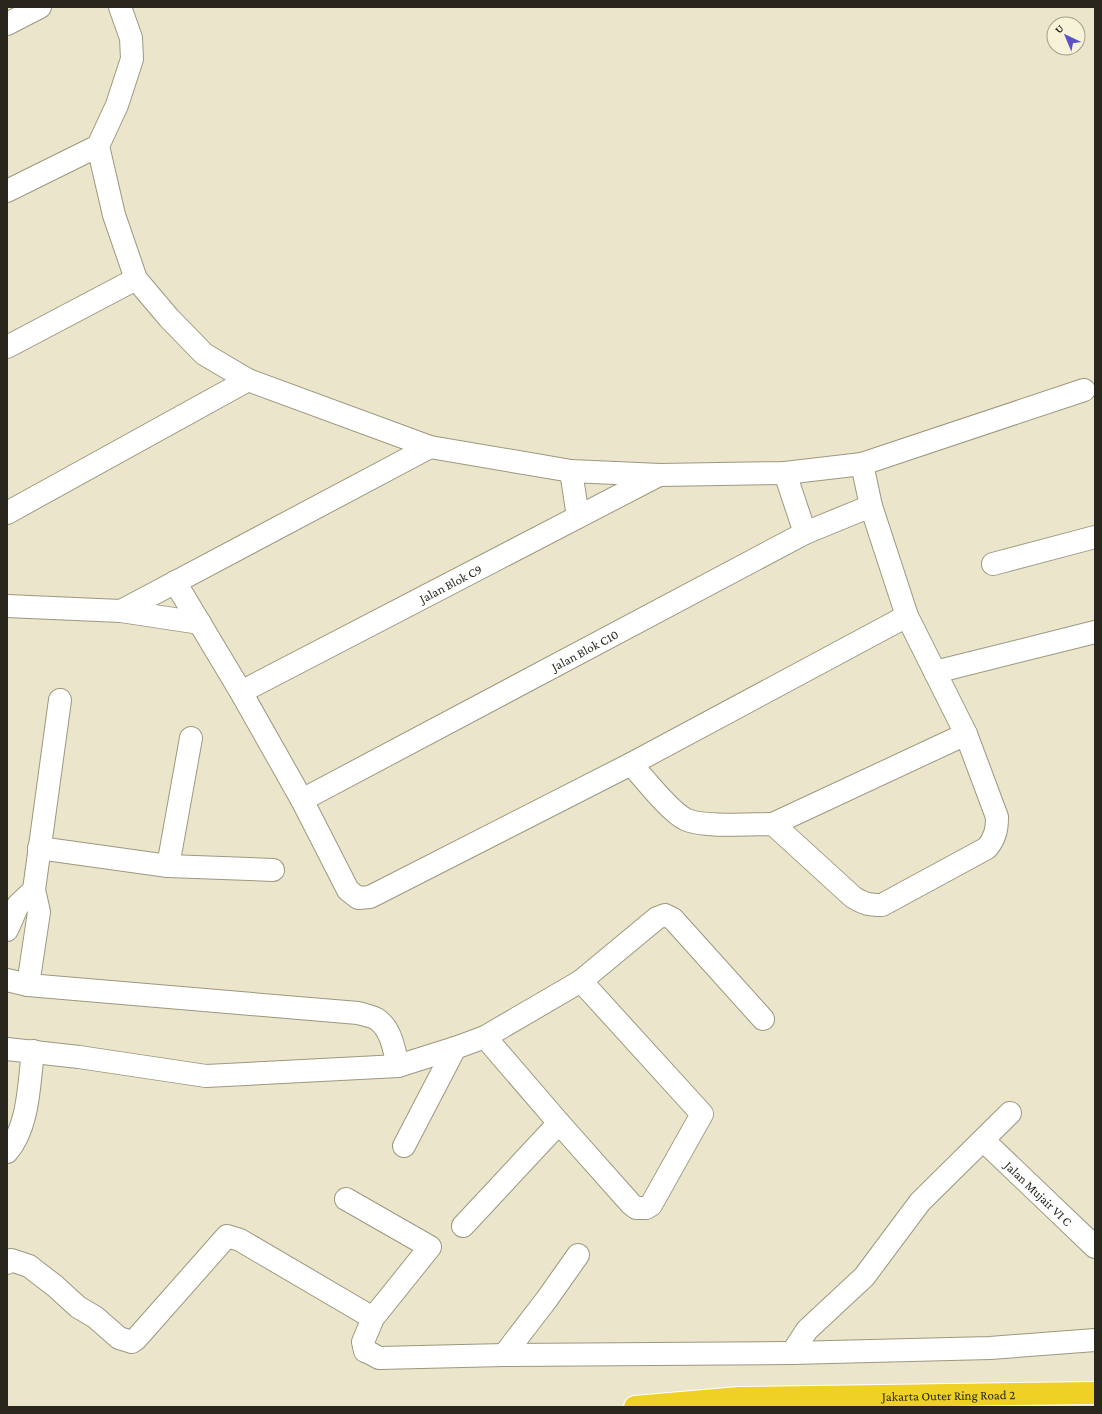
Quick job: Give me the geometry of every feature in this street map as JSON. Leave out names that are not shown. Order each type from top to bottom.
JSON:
[{"type":"highway","name":"Jakarta Outer Ring Road 2","points":[[635,1407],[738,1398],[1095,1393]]},
{"type":"street","points":[[7,24],[40,7]]},
{"type":"street","points":[[120,7],[131,38],[132,59],[117,105],[98,146],[114,215],[136,279],[169,318],[204,354],[248,380],[430,447],[571,471],[660,474],[785,473],[862,464],[1084,390]]},
{"type":"street","points":[[7,191],[98,146]]},
{"type":"street","points":[[7,347],[136,279]]},
{"type":"street","points":[[7,513],[248,380]]},
{"type":"street","points":[[121,611],[430,447]]},
{"type":"street","points":[[773,824],[853,897],[862,903],[870,905],[882,905],[987,848],[993,840],[997,829],[997,817],[966,734],[907,616],[871,506],[862,464]]},
{"type":"street","points":[[571,471],[578,517]]},
{"type":"street","points":[[785,473],[805,533]]},
{"type":"street","name":"Jalan Blok C9","points":[[241,692],[660,474]]},
{"type":"street","name":"Jalan Blok C10","points":[[302,800],[805,533],[871,506]]},
{"type":"street","points":[[993,564],[1095,537]]},
{"type":"street","points":[[175,582],[241,692],[302,800],[348,890],[358,898],[370,897],[631,764],[907,616]]},
{"type":"street","points":[[7,606],[121,611],[200,623]]},
{"type":"street","points":[[935,672],[1095,632]]},
{"type":"street","points":[[7,930],[39,848],[60,700]]},
{"type":"street","points":[[631,764],[670,807],[684,819],[698,824],[773,824],[966,734]]},
{"type":"street","points":[[168,866],[191,738]]},
{"type":"street","points":[[39,848],[168,866],[273,870]]},
{"type":"street","points":[[20,896],[39,912],[28,985]]},
{"type":"street","points":[[7,1048],[206,1076],[398,1066],[485,1037],[580,981],[657,918],[665,915],[673,919],[763,1019]]},
{"type":"street","points":[[7,980],[28,985],[358,1013],[378,1020],[384,1026],[390,1035],[398,1066]]},
{"type":"street","points":[[485,1037],[559,1123],[632,1204],[636,1208],[646,1208],[651,1204],[702,1114],[580,981]]},
{"type":"street","points":[[404,1146],[455,1048]]},
{"type":"street","points":[[7,1152],[16,1140],[25,1115],[33,1051]]},
{"type":"street","points":[[792,1353],[807,1330],[864,1277],[920,1202],[1010,1113]]},
{"type":"street","points":[[462,1226],[559,1123]]},
{"type":"street","name":"Jalan Mujair VI C","points":[[983,1140],[1095,1247]]},
{"type":"street","points":[[346,1199],[430,1247],[373,1318],[364,1342],[365,1351],[370,1352],[379,1358],[504,1355],[792,1353],[990,1348],[1095,1340]]},
{"type":"street","points":[[7,1263],[11,1260],[29,1266],[55,1286],[78,1307],[95,1317],[119,1338],[127,1342],[132,1342],[136,1339],[226,1236],[240,1240],[373,1318]]},
{"type":"street","points":[[504,1355],[547,1299],[578,1255]]}]
